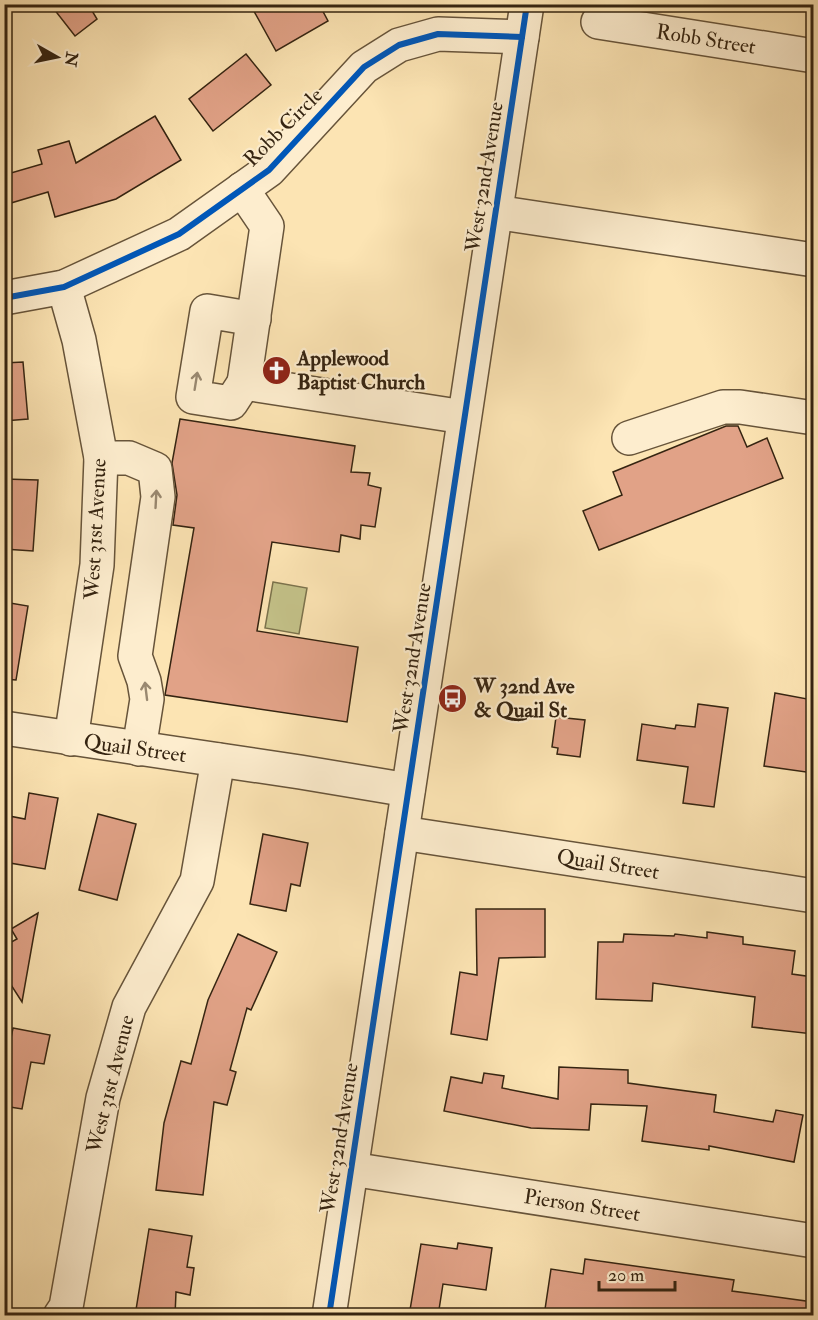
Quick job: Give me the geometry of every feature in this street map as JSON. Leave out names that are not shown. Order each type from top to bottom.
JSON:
[{"type":"street","name":"West 32nd Avenue","points":[[329,1316],[527,4]]},
{"type":"street","name":"Robb Street","points":[[598,22],[813,56]]},
{"type":"street","name":"Robb Circle","points":[[4,298],[64,287],[179,234],[269,170],[364,67],[399,45],[438,34],[522,37]]},
{"type":"street","points":[[242,189],[267,226],[254,319],[244,383],[231,403],[193,397],[207,311],[254,319]]},
{"type":"street","points":[[495,212],[813,260]]},
{"type":"street","name":"West 31st Avenue","points":[[64,287],[79,339],[101,458],[97,565],[71,739]]},
{"type":"street","points":[[244,383],[464,417]]},
{"type":"street","points":[[629,438],[723,407],[740,407],[813,418]]},
{"type":"street","points":[[101,458],[129,458],[156,469],[158,497],[135,656],[144,681],[147,699],[139,749]]},
{"type":"street","name":"Quail Street","points":[[4,728],[408,790]]},
{"type":"street","name":"West 31st Avenue","points":[[60,1316],[66,1306],[103,1098],[129,1007],[197,881],[218,760]]},
{"type":"street","name":"Quail Street","points":[[402,832],[813,896]]},
{"type":"street","name":"Pierson Street","points":[[351,1169],[813,1241]]},
{"type":"shaded area","points":[[273,582],[307,588],[299,634],[265,628]]},
{"type":"building","points":[[50,4],[88,4],[97,19],[75,36]]},
{"type":"building","points":[[250,4],[319,4],[328,21],[276,51]]},
{"type":"building","points":[[246,54],[271,85],[213,131],[189,99]]},
{"type":"building","points":[[155,116],[181,160],[116,199],[55,217],[48,192],[11,203],[4,175],[42,164],[38,150],[69,141],[76,163]]},
{"type":"building","points":[[23,362],[28,419],[4,421],[4,363]]},
{"type":"building","points":[[180,419],[355,446],[351,472],[370,473],[368,485],[381,488],[375,527],[361,525],[360,539],[341,535],[339,552],[272,542],[257,631],[358,647],[347,722],[165,695],[194,528],[173,525],[177,495],[172,463]]},
{"type":"building","points":[[726,426],[738,426],[747,447],[767,438],[783,478],[599,550],[583,511],[622,495],[613,472]]},
{"type":"building","points":[[4,479],[38,480],[33,551],[4,549]]},
{"type":"building","points":[[4,602],[28,606],[16,680],[4,679]]},
{"type":"building","points":[[775,693],[813,700],[813,773],[764,766]]},
{"type":"building","points":[[698,704],[728,708],[714,807],[683,803],[688,767],[637,760],[642,724],[675,729],[676,725],[695,727]]},
{"type":"building","points":[[556,717],[585,720],[580,757],[557,754],[558,748],[552,747]]},
{"type":"building","points":[[29,793],[58,798],[45,869],[4,862],[4,815],[25,819]]},
{"type":"building","points":[[98,814],[136,824],[117,900],[79,890]]},
{"type":"building","points":[[263,834],[308,843],[300,886],[291,884],[286,911],[250,904]]},
{"type":"building","points":[[476,909],[545,909],[545,957],[499,958],[487,1040],[451,1034],[460,972],[477,975]]},
{"type":"building","points":[[38,913],[22,1002],[4,974],[4,946],[17,939],[11,929]]},
{"type":"building","points":[[707,932],[743,937],[743,944],[795,951],[792,974],[813,977],[813,1034],[752,1027],[755,997],[653,983],[652,1001],[596,999],[598,942],[623,942],[624,934],[674,936],[675,934],[707,938]]},
{"type":"building","points":[[238,934],[277,952],[251,1010],[247,1008],[230,1070],[236,1072],[227,1105],[214,1102],[203,1195],[156,1190],[164,1123],[181,1061],[191,1064],[208,1000]]},
{"type":"building","points":[[13,1028],[50,1035],[44,1064],[31,1062],[22,1109],[4,1106],[4,1036],[11,1038]]},
{"type":"building","points":[[559,1067],[628,1070],[628,1083],[716,1095],[714,1112],[773,1122],[776,1110],[803,1115],[794,1162],[709,1146],[709,1150],[642,1141],[647,1106],[591,1104],[589,1130],[531,1128],[444,1111],[451,1077],[482,1083],[484,1073],[504,1076],[502,1088],[558,1099]]},
{"type":"building","points":[[149,1229],[192,1236],[187,1267],[194,1268],[190,1295],[176,1292],[175,1316],[135,1316]]},
{"type":"building","points":[[458,1243],[492,1248],[486,1290],[443,1284],[438,1316],[409,1316],[421,1244],[457,1249]]},
{"type":"building","points":[[585,1259],[734,1280],[732,1291],[813,1302],[813,1316],[544,1316],[551,1269],[583,1274]]},
{"type":"cycle path","points":[[329,1316],[527,4]]},
{"type":"cycle path","points":[[4,298],[64,287],[179,234],[269,170],[364,67],[399,45],[438,34],[522,37]]},
{"type":"place","name":"Applewood Baptist Church","points":[[276,370]]},
{"type":"place","name":"W 32nd Ave & Quail St","points":[[453,698]]}]
